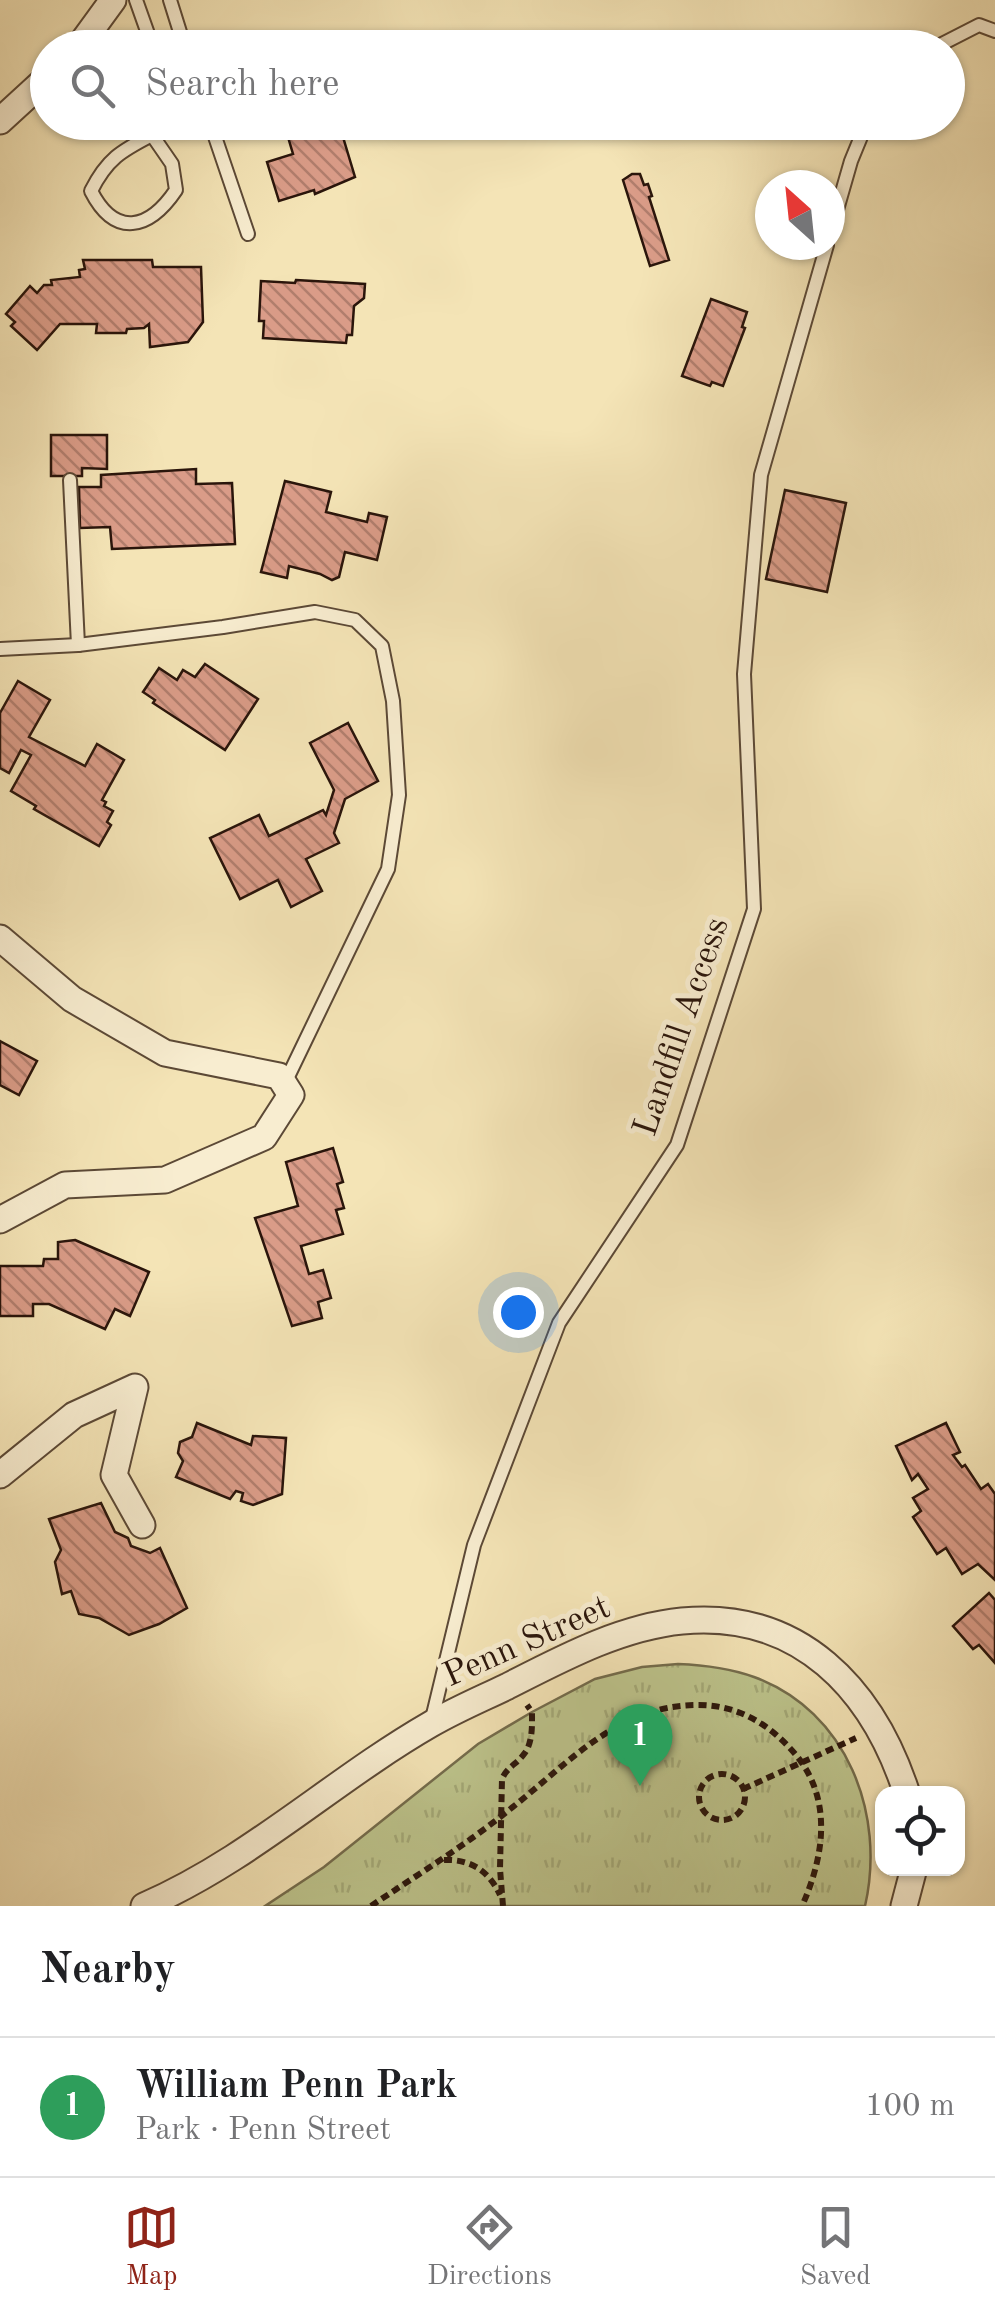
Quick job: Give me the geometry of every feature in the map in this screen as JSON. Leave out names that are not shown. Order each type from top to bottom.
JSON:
[{"type":"street","points":[[91,30],[113,0]]},
{"type":"street","points":[[0,122],[30,94]]},
{"type":"street","points":[[0,938],[72,999],[165,1053],[278,1076],[290,1095],[264,1137],[166,1180],[65,1185],[0,1220]]},
{"type":"street","points":[[0,1475],[74,1414],[135,1387],[114,1475],[142,1525]]},
{"type":"street","name":"Penn Street","points":[[144,1906],[178,1892],[246,1851],[430,1725],[575,1652],[681,1621],[737,1621],[788,1637],[832,1666],[878,1726],[904,1786]]},
{"type":"street","points":[[904,1906],[912,1876]]},
{"type":"lane","points":[[136,0],[147,30]]},
{"type":"lane","points":[[170,0],[180,30]]},
{"type":"lane","points":[[965,32],[979,25],[995,31]]},
{"type":"lane","points":[[137,140],[104,166],[91,191],[102,212],[120,223],[145,222],[164,207],[176,190],[172,164],[158,140]]},
{"type":"lane","points":[[216,140],[248,234]]},
{"type":"lane","points":[[845,182],[859,140]]},
{"type":"lane","name":"Landfill Access","points":[[430,1725],[474,1546],[559,1323],[677,1145],[754,910],[744,674],[761,475],[823,260]]},
{"type":"lane","points":[[70,480],[78,645]]},
{"type":"lane","points":[[0,648],[78,645],[315,612],[355,620],[382,646],[393,701],[399,795],[388,869],[284,1085]]},
{"type":"path","points":[[502,1903],[502,1779],[506,1770],[524,1756],[532,1728],[532,1712],[512,1684]]},
{"type":"path","points":[[371,1906],[500,1817],[605,1732],[659,1708],[720,1705],[767,1727],[802,1764],[818,1802],[822,1846],[802,1906]]},
{"type":"path","points":[[743,1789],[840,1748],[878,1726]]},
{"type":"path","points":[[716,1776],[734,1778],[743,1789],[744,1804],[731,1818],[714,1819],[700,1804],[701,1787],[716,1776]]},
{"type":"path","points":[[438,1861],[474,1864],[494,1882],[502,1903]]},
{"type":"green space","points":[[678,1664],[754,1677],[786,1693],[814,1714],[836,1740],[864,1802],[870,1836],[865,1906],[265,1906],[324,1867],[478,1744],[532,1712],[595,1679],[642,1667]]},
{"type":"building","points":[[289,140],[344,140],[355,177],[315,194],[314,190],[279,201],[267,162],[293,154]]},
{"type":"building","points":[[640,174],[644,185],[648,184],[669,260],[650,266],[623,180]]},
{"type":"building","points":[[83,260],[152,260],[153,267],[201,267],[203,322],[188,342],[150,347],[149,324],[127,329],[126,333],[96,333],[97,324],[60,324],[37,350],[11,326],[15,322],[6,314],[30,286],[37,293],[44,285],[52,285],[51,280],[80,277],[79,270],[85,269]]},
{"type":"building","points":[[261,281],[365,284],[364,298],[354,306],[352,335],[347,335],[346,343],[263,338],[264,321],[259,321]]},
{"type":"building","points":[[711,299],[747,312],[742,327],[745,328],[723,386],[712,382],[710,386],[682,376]]},
{"type":"building","points":[[51,435],[107,435],[107,469],[82,468],[82,476],[51,476]]},
{"type":"building","points":[[196,469],[196,484],[232,483],[235,544],[112,549],[110,527],[80,528],[79,487],[101,487],[101,475]]},
{"type":"building","points":[[285,481],[331,492],[326,512],[367,522],[369,513],[387,517],[377,560],[345,552],[339,577],[332,580],[289,566],[287,578],[261,572]]},
{"type":"building","points":[[785,490],[846,503],[827,592],[766,579]]},
{"type":"building","points":[[205,664],[258,699],[225,750],[153,703],[155,700],[143,692],[159,668],[177,680],[183,670],[195,677]]},
{"type":"building","points":[[18,681],[50,700],[29,737],[85,766],[97,744],[124,760],[102,800],[113,811],[107,822],[111,825],[99,846],[34,809],[36,806],[11,791],[31,755],[21,750],[9,773],[0,768],[0,713]]},
{"type":"building","points":[[348,723],[378,781],[345,799],[334,833],[339,843],[306,859],[322,891],[291,907],[278,880],[240,899],[210,838],[259,815],[269,836],[323,810],[326,815],[334,790],[310,743]]},
{"type":"building","points":[[0,1041],[37,1061],[19,1095],[0,1085]]},
{"type":"building","points":[[333,1148],[343,1182],[337,1184],[344,1208],[336,1210],[343,1234],[301,1246],[309,1274],[323,1270],[331,1298],[318,1302],[322,1318],[292,1326],[255,1218],[298,1206],[286,1162]]},
{"type":"building","points":[[75,1240],[149,1272],[130,1316],[115,1309],[105,1329],[49,1304],[33,1304],[33,1316],[0,1316],[0,1266],[43,1266],[44,1259],[58,1259],[58,1242]]},
{"type":"building","points":[[197,1423],[251,1445],[253,1436],[286,1438],[282,1494],[253,1505],[241,1501],[243,1493],[236,1491],[230,1499],[176,1477],[183,1461],[178,1453],[180,1442],[192,1437]]},
{"type":"building","points":[[946,1423],[960,1452],[953,1455],[981,1489],[988,1484],[995,1494],[995,1580],[978,1564],[962,1574],[946,1548],[937,1554],[913,1517],[921,1511],[913,1498],[928,1489],[918,1474],[912,1480],[896,1446]]},
{"type":"building","points":[[101,1503],[115,1532],[128,1538],[131,1546],[150,1553],[160,1548],[187,1608],[129,1635],[99,1618],[79,1614],[71,1591],[62,1594],[55,1562],[61,1550],[49,1519]]},
{"type":"building","points":[[989,1593],[995,1600],[995,1663],[979,1645],[973,1649],[953,1626]]},
{"type":"place","name":"William Penn Park","points":[[640,1786]]}]
